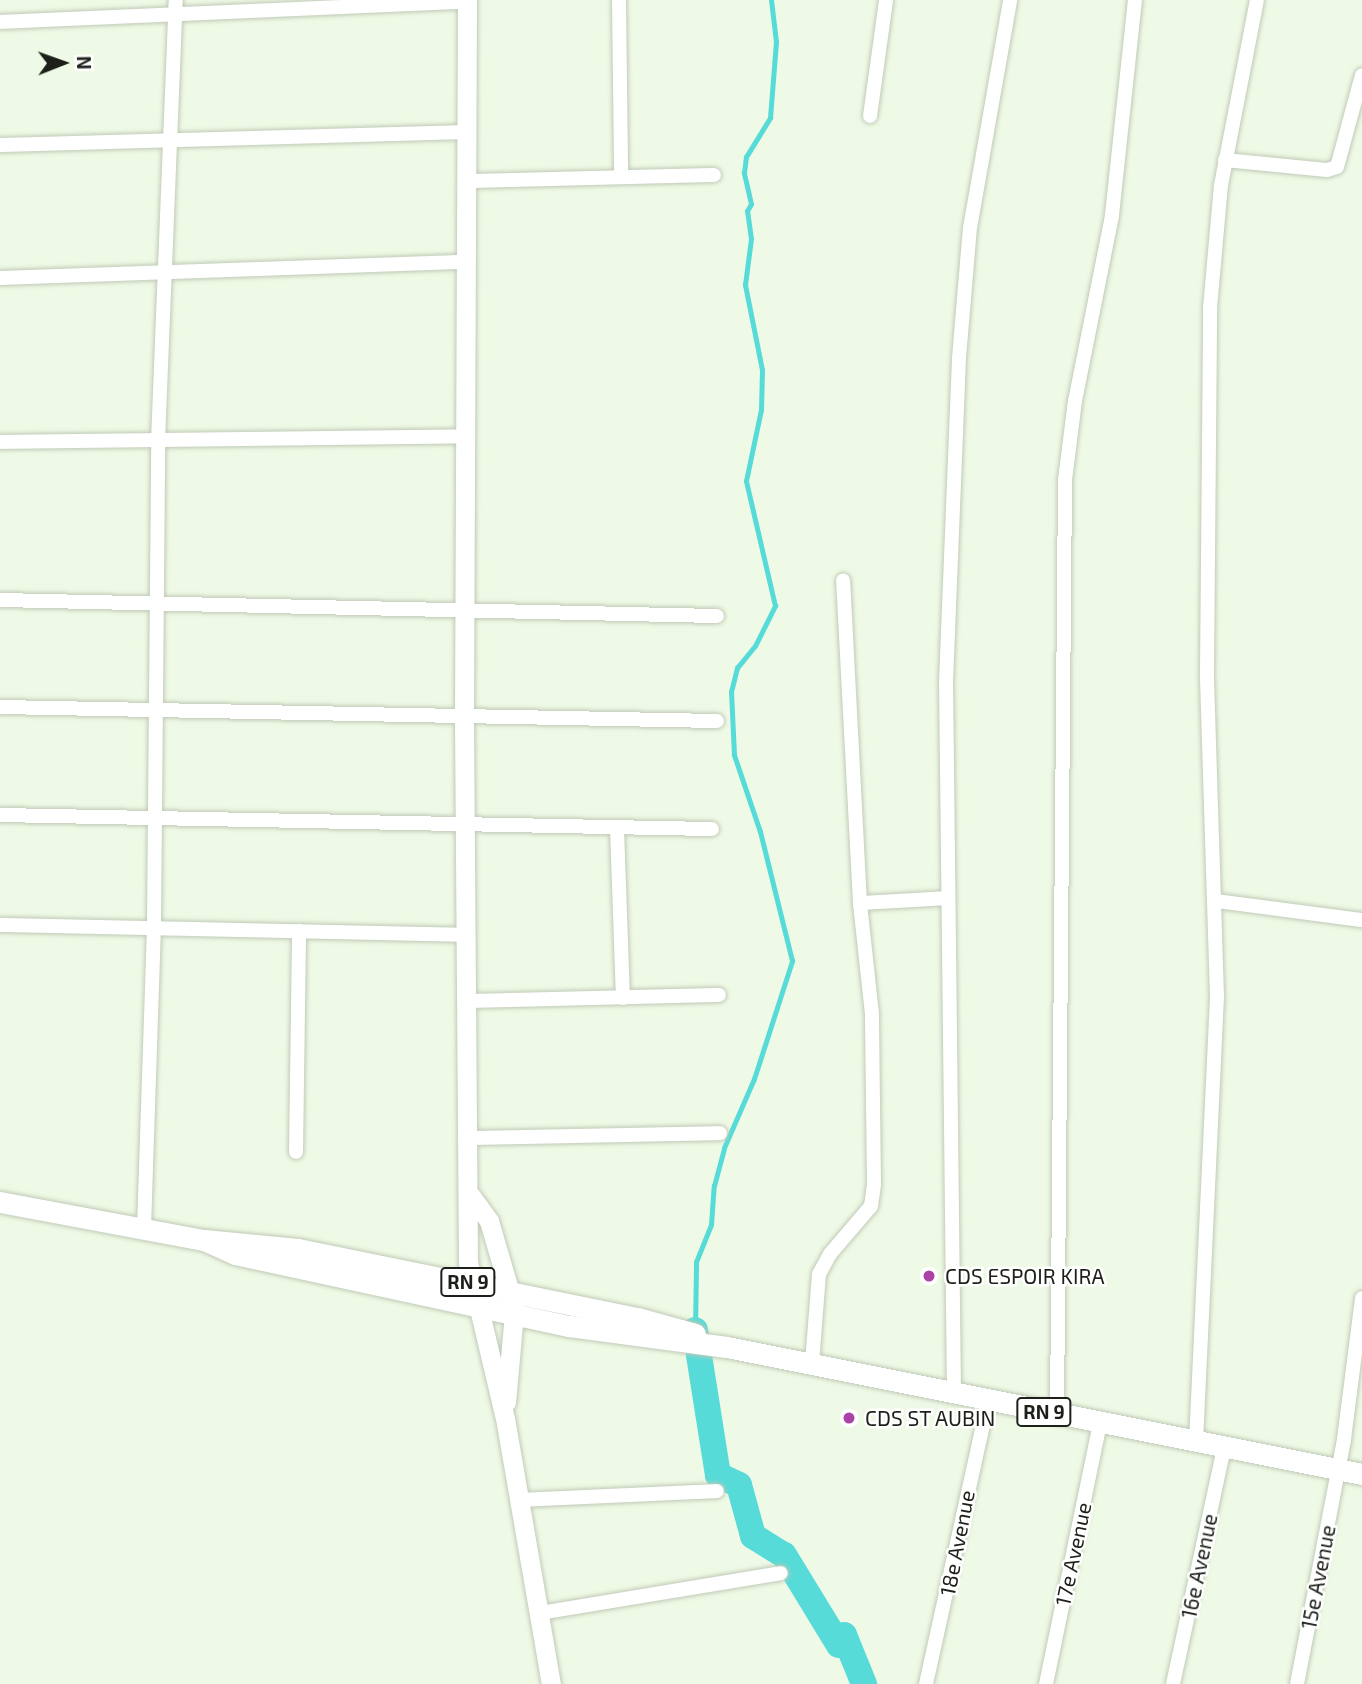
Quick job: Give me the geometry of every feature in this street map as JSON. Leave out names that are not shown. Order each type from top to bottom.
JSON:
[{"type":"main road","name":"RN 9","points":[[0,1202],[204,1240],[298,1249],[470,1283],[512,1303]]},
{"type":"main road","name":"RN 9","points":[[204,1240],[235,1254],[475,1304],[512,1303],[678,1328],[727,1346],[1100,1424],[1362,1474]]},
{"type":"street","points":[[619,0],[621,176]]},
{"type":"street","points":[[870,116],[886,0]]},
{"type":"street","points":[[954,1394],[946,898],[946,682],[962,309],[970,228],[1010,0]]},
{"type":"street","points":[[1057,1415],[1065,480],[1075,401],[1112,215],[1135,0]]},
{"type":"street","points":[[1196,1442],[1217,997],[1217,901],[1207,671],[1208,418],[1215,232],[1225,160],[1257,0]]},
{"type":"street","points":[[0,22],[176,7],[467,1],[469,181],[466,262],[464,719],[470,1283],[505,1418],[551,1684]]},
{"type":"street","points":[[144,1228],[154,927],[158,441],[168,270],[176,7]]},
{"type":"street","points":[[1225,160],[1327,170],[1337,167],[1362,75]]},
{"type":"street","points":[[0,145],[469,132]]},
{"type":"street","points":[[469,181],[714,175]]},
{"type":"street","points":[[0,278],[168,270],[466,262]]},
{"type":"street","points":[[0,442],[467,436]]},
{"type":"street","points":[[812,1363],[819,1274],[830,1254],[871,1206],[874,1184],[872,1014],[860,903],[844,580]]},
{"type":"street","points":[[0,600],[157,601],[717,616]]},
{"type":"street","points":[[0,707],[464,719],[717,721]]},
{"type":"street","points":[[0,815],[712,829]]},
{"type":"street","points":[[617,828],[622,998]]},
{"type":"street","points":[[860,903],[946,898]]},
{"type":"street","points":[[1217,901],[1362,920]]},
{"type":"street","points":[[0,925],[466,935]]},
{"type":"street","points":[[296,1152],[299,931]]},
{"type":"street","points":[[466,1001],[719,995]]},
{"type":"street","points":[[467,1138],[720,1133]]},
{"type":"street","points":[[471,1196],[489,1221],[512,1303],[505,1418]]},
{"type":"street","name":"15e Avenue","points":[[1297,1684],[1339,1469],[1362,1298]]},
{"type":"street","name":"18e Avenue","points":[[926,1684],[988,1401]]},
{"type":"street","name":"17e Avenue","points":[[1046,1684],[1100,1424]]},
{"type":"street","name":"16e Avenue","points":[[1173,1684],[1224,1448]]},
{"type":"street","points":[[520,1500],[717,1491]]},
{"type":"street","points":[[540,1613],[781,1573]]},
{"type":"waterway","points":[[695,1329],[696,1262],[711,1225],[714,1186],[724,1148],[754,1079],[792,961],[760,832],[734,755],[731,692],[737,668],[755,646],[775,606],[746,481],[761,410],[762,370],[745,285],[751,239],[747,211],[751,204],[744,173],[746,157],[770,118],[776,42],[771,0]]},
{"type":"waterway","points":[[695,1330],[718,1475],[739,1485],[753,1536],[784,1555],[839,1645],[844,1635],[864,1684]]},
{"type":"place","name":"CDS ESPOIR KIRA","points":[[929,1276]]},
{"type":"place","name":"CDS ST AUBIN","points":[[849,1418]]}]
